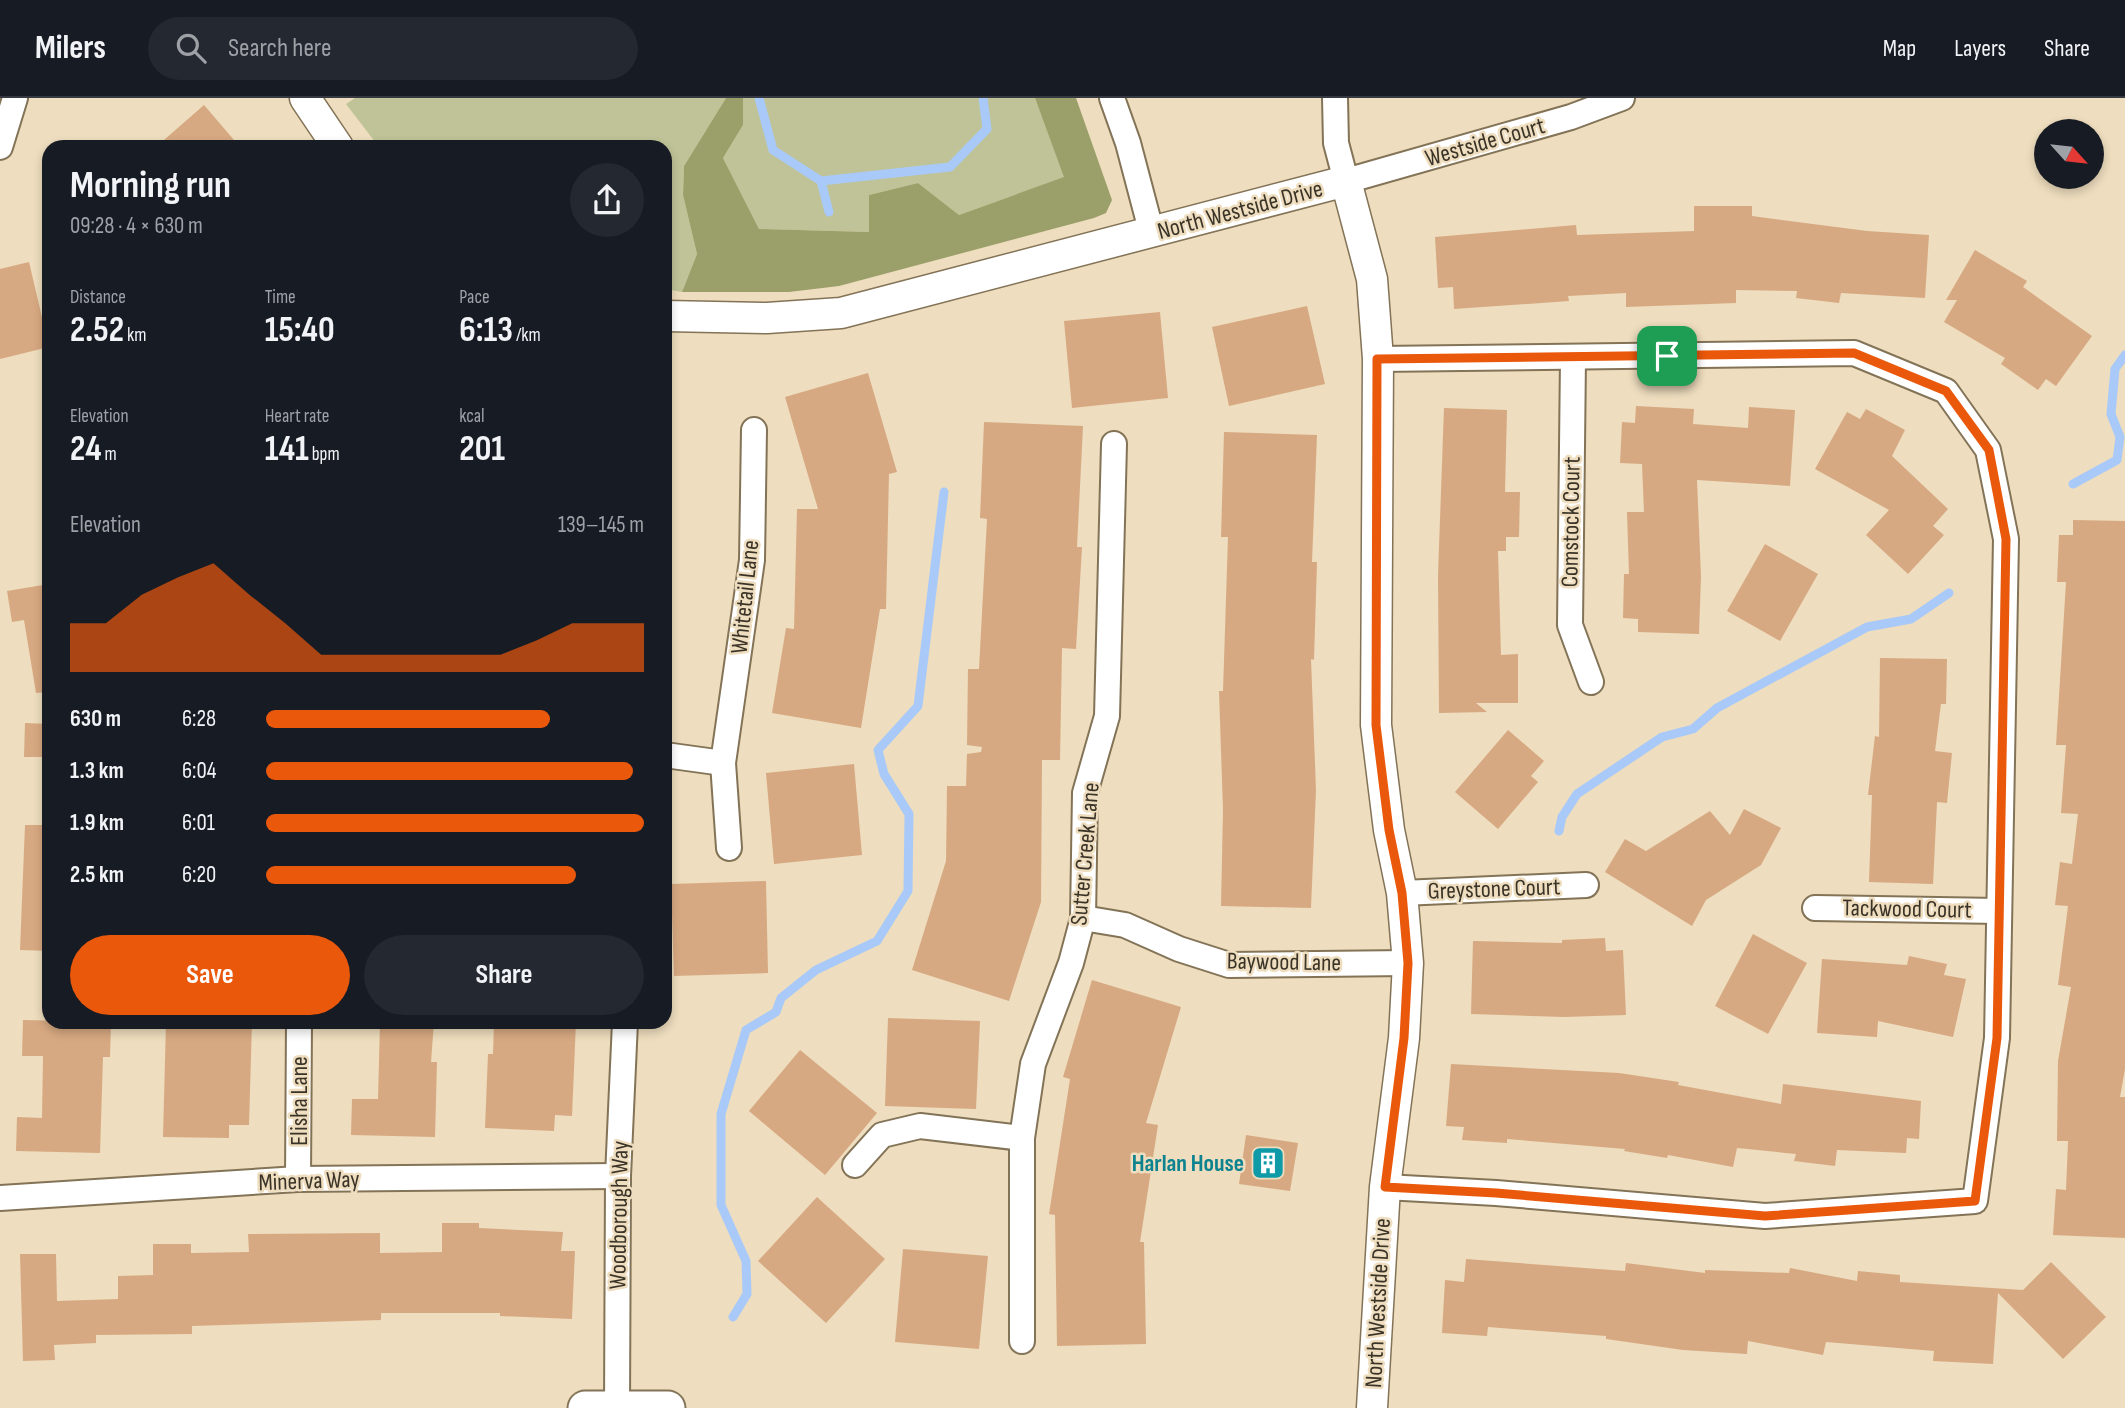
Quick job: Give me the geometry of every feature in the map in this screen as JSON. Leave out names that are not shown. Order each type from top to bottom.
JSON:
[{"type":"main road","points":[[606,1408],[668,1408]]},
{"type":"street","points":[[0,147],[15,98]]},
{"type":"street","points":[[305,98],[333,140]]},
{"type":"street","points":[[1112,98],[1128,143],[1152,234]]},
{"type":"street","points":[[1335,98],[1336,143],[1346,181]]},
{"type":"street","name":"Westside Court","points":[[1346,181],[1571,117],[1622,98]]},
{"type":"street","name":"North Westside Drive","points":[[672,316],[767,318],[841,313],[1015,265],[1152,234],[1346,181],[1372,279],[1377,359],[1376,725],[1389,830],[1402,893],[1408,963],[1404,1038],[1385,1187],[1372,1408]]},
{"type":"street","points":[[1377,359],[1854,353],[1946,391],[1989,450],[2006,539],[1997,1038],[1975,1201],[1765,1216],[1496,1193],[1385,1187]]},
{"type":"street","name":"Comstock Court","points":[[1573,358],[1570,625],[1591,682]]},
{"type":"street","name":"Whitetail Lane","points":[[729,848],[723,762],[752,560],[754,430]]},
{"type":"street","name":"Sutter Creek Lane","points":[[1022,1341],[1022,1138],[1032,1063],[1071,963],[1083,918],[1085,793],[1107,716],[1114,444]]},
{"type":"street","points":[[672,756],[723,762]]},
{"type":"street","name":"Greystone Court","points":[[1402,893],[1586,885]]},
{"type":"street","name":"Tackwood Court","points":[[1815,908],[1999,911]]},
{"type":"street","name":"Baywood Lane","points":[[1083,918],[1125,925],[1179,949],[1229,965],[1408,963]]},
{"type":"street","name":"Elisha Lane","points":[[299,1029],[299,1180]]},
{"type":"street","name":"Woodborough Way","points":[[606,1408],[625,1029]]},
{"type":"street","points":[[855,1165],[882,1135],[920,1126],[1022,1138]]},
{"type":"street","name":"Minerva Way","points":[[0,1198],[299,1180],[618,1176]]},
{"type":"green space","points":[[355,98],[726,98],[684,166],[683,195],[697,254],[682,292],[672,290],[672,140],[374,140],[346,104]]},
{"type":"green space","points":[[726,98],[743,98],[743,125],[723,158],[759,229],[869,232],[869,195],[918,183],[959,215],[1064,177],[1035,98],[1076,98],[1112,200],[1106,213],[1094,218],[839,286],[789,292],[682,292],[697,254],[683,195],[684,166]]},
{"type":"green space","points":[[743,98],[1035,98],[1065,177],[959,215],[918,183],[869,195],[869,232],[759,229],[723,158],[743,125]]},
{"type":"building","points":[[204,105],[234,140],[164,140]]},
{"type":"building","points":[[1694,206],[1752,206],[1752,216],[1867,231],[1929,235],[1925,298],[1841,293],[1839,303],[1796,298],[1797,291],[1736,290],[1736,303],[1626,307],[1626,293],[1568,296],[1569,301],[1454,309],[1453,287],[1438,288],[1435,237],[1576,225],[1577,235],[1694,231]]},
{"type":"building","points":[[1975,250],[2027,281],[2023,287],[2092,336],[2056,386],[2046,379],[2038,390],[2001,364],[2005,358],[1944,322],[1957,300],[1946,300]]},
{"type":"building","points":[[29,262],[42,317],[42,349],[0,359],[0,269]]},
{"type":"building","points":[[1307,306],[1325,384],[1229,406],[1212,327]]},
{"type":"building","points":[[1160,312],[1168,398],[1072,408],[1064,321]]},
{"type":"building","points":[[868,373],[897,472],[889,474],[886,609],[880,609],[861,728],[772,713],[786,628],[794,629],[797,509],[818,509],[785,397]]},
{"type":"building","points":[[1636,406],[1694,409],[1693,424],[1748,428],[1749,407],[1795,410],[1790,486],[1697,480],[1701,576],[1699,634],[1638,632],[1638,619],[1623,618],[1624,574],[1629,574],[1627,512],[1644,512],[1642,464],[1620,463],[1622,422],[1635,423]]},
{"type":"building","points":[[1444,408],[1507,410],[1505,492],[1520,492],[1519,537],[1506,537],[1506,551],[1498,551],[1501,655],[1518,654],[1518,703],[1476,703],[1487,712],[1439,713],[1438,575]]},
{"type":"building","points":[[1866,409],[1905,430],[1892,456],[1948,509],[1933,526],[1944,535],[1908,574],[1866,535],[1889,510],[1815,469],[1847,412],[1860,419]]},
{"type":"building","points":[[984,422],[1083,426],[1077,547],[1082,547],[1076,649],[1062,648],[1060,760],[1042,760],[1041,902],[1009,1001],[912,970],[946,861],[947,786],[966,786],[967,754],[981,752],[982,747],[967,745],[968,669],[979,669],[987,519],[980,518]]},
{"type":"building","points":[[1224,432],[1317,435],[1312,562],[1317,562],[1314,660],[1311,659],[1316,790],[1311,908],[1221,906],[1223,810],[1219,691],[1223,691],[1228,537],[1221,537]]},
{"type":"building","points":[[2073,520],[2125,521],[2125,1069],[2120,1097],[2125,1097],[2125,1238],[2053,1235],[2056,1189],[2066,1190],[2068,1141],[2057,1141],[2058,1061],[2071,987],[2058,985],[2068,906],[2055,905],[2060,862],[2072,864],[2078,814],[2061,813],[2066,745],[2056,745],[2066,582],[2057,582],[2059,535],[2073,535]]},
{"type":"building","points":[[1765,544],[1818,574],[1780,641],[1727,611]]},
{"type":"building","points":[[42,585],[42,693],[36,693],[24,620],[12,622],[7,591]]},
{"type":"building","points":[[1880,658],[1947,659],[1946,704],[1941,704],[1935,751],[1952,753],[1947,803],[1937,802],[1933,884],[1869,882],[1872,795],[1868,795],[1875,736],[1879,737]]},
{"type":"building","points":[[25,723],[42,724],[42,757],[24,757]]},
{"type":"building","points":[[1508,730],[1544,761],[1531,776],[1538,782],[1498,829],[1455,792]]},
{"type":"building","points":[[854,764],[862,855],[774,864],[766,773]]},
{"type":"building","points":[[1744,809],[1781,828],[1761,865],[1706,900],[1692,926],[1605,872],[1625,839],[1646,851],[1710,811],[1730,835]]},
{"type":"building","points":[[25,825],[42,825],[42,951],[20,950]]},
{"type":"building","points":[[766,881],[768,973],[674,976],[672,884]]},
{"type":"building","points":[[1753,934],[1807,963],[1768,1034],[1715,1006]]},
{"type":"building","points":[[1605,938],[1606,951],[1623,950],[1626,1015],[1564,1017],[1471,1014],[1473,941],[1562,943],[1562,940]]},
{"type":"building","points":[[1909,956],[1947,964],[1944,975],[1966,979],[1953,1037],[1878,1021],[1877,1037],[1817,1033],[1822,959],[1907,965]]},
{"type":"building","points":[[1092,980],[1181,1007],[1146,1123],[1158,1125],[1140,1242],[1144,1242],[1146,1344],[1057,1346],[1055,1215],[1049,1214],[1070,1079],[1063,1077]]},
{"type":"building","points":[[888,1018],[980,1021],[976,1109],[885,1106]]},
{"type":"building","points":[[23,1020],[42,1020],[42,1029],[111,1029],[110,1057],[103,1057],[100,1153],[16,1151],[17,1117],[42,1118],[43,1056],[22,1056]]},
{"type":"building","points":[[166,1029],[252,1029],[249,1125],[229,1125],[229,1138],[163,1137]]},
{"type":"building","points":[[380,1029],[433,1029],[431,1062],[437,1062],[435,1137],[351,1135],[352,1099],[378,1099]]},
{"type":"building","points":[[494,1029],[576,1029],[572,1116],[555,1115],[554,1131],[485,1128],[488,1054],[493,1054]]},
{"type":"building","points":[[800,1050],[877,1113],[825,1175],[749,1111]]},
{"type":"building","points":[[1451,1064],[1619,1073],[1679,1082],[1678,1085],[1781,1104],[1783,1084],[1921,1101],[1919,1139],[1907,1138],[1906,1153],[1837,1150],[1835,1166],[1794,1161],[1796,1154],[1737,1148],[1733,1167],[1668,1155],[1667,1158],[1624,1151],[1625,1149],[1507,1139],[1507,1143],[1462,1140],[1464,1127],[1446,1126]]},
{"type":"building","name":"Harlan House","points":[[1246,1135],[1298,1143],[1290,1191],[1239,1184]]},
{"type":"building","points":[[817,1197],[885,1259],[826,1323],[758,1261]]},
{"type":"building","points":[[442,1223],[479,1223],[479,1228],[563,1232],[561,1251],[575,1251],[572,1319],[500,1316],[500,1313],[381,1313],[381,1320],[192,1326],[192,1334],[96,1335],[96,1343],[54,1345],[55,1360],[23,1361],[20,1254],[56,1254],[57,1301],[118,1299],[118,1276],[153,1275],[153,1244],[191,1244],[191,1253],[249,1252],[248,1234],[380,1233],[380,1253],[442,1252]]},
{"type":"building","points":[[903,1249],[988,1256],[979,1349],[895,1342]]},
{"type":"building","points":[[1466,1259],[1625,1271],[1626,1263],[1705,1273],[1705,1270],[1789,1273],[1790,1268],[1857,1281],[1858,1271],[1900,1275],[1900,1282],[2023,1290],[2051,1262],[2106,1317],[2063,1359],[1998,1293],[1993,1364],[1933,1361],[1934,1351],[1826,1342],[1823,1355],[1748,1341],[1747,1354],[1683,1350],[1606,1339],[1606,1336],[1488,1327],[1487,1336],[1442,1333],[1445,1280],[1464,1282]]},
{"type":"waterway","points":[[759,98],[773,150],[821,181],[829,212]]},
{"type":"waterway","points":[[821,181],[950,167],[987,129],[983,98]]},
{"type":"waterway","points":[[2073,484],[2117,460],[2120,437],[2111,414],[2115,369],[2125,355]]},
{"type":"waterway","points":[[733,1317],[747,1294],[746,1261],[721,1205],[721,1114],[746,1030],[776,1012],[781,998],[816,970],[877,941],[908,891],[909,814],[884,774],[878,750],[918,706],[944,492]]},
{"type":"waterway","points":[[1559,831],[1562,817],[1577,794],[1662,737],[1693,729],[1717,708],[1867,627],[1911,619],[1949,593]]},
{"type":"place","name":"Harlan House","points":[[1268,1163]]},
{"type":"route","points":[[1854,353],[1946,391],[1989,450],[2006,539],[1997,1038],[1975,1201],[1765,1216],[1496,1193],[1385,1187],[1404,1038],[1408,963],[1402,893],[1389,830],[1376,725],[1377,359],[1667,356],[1854,353]]}]
